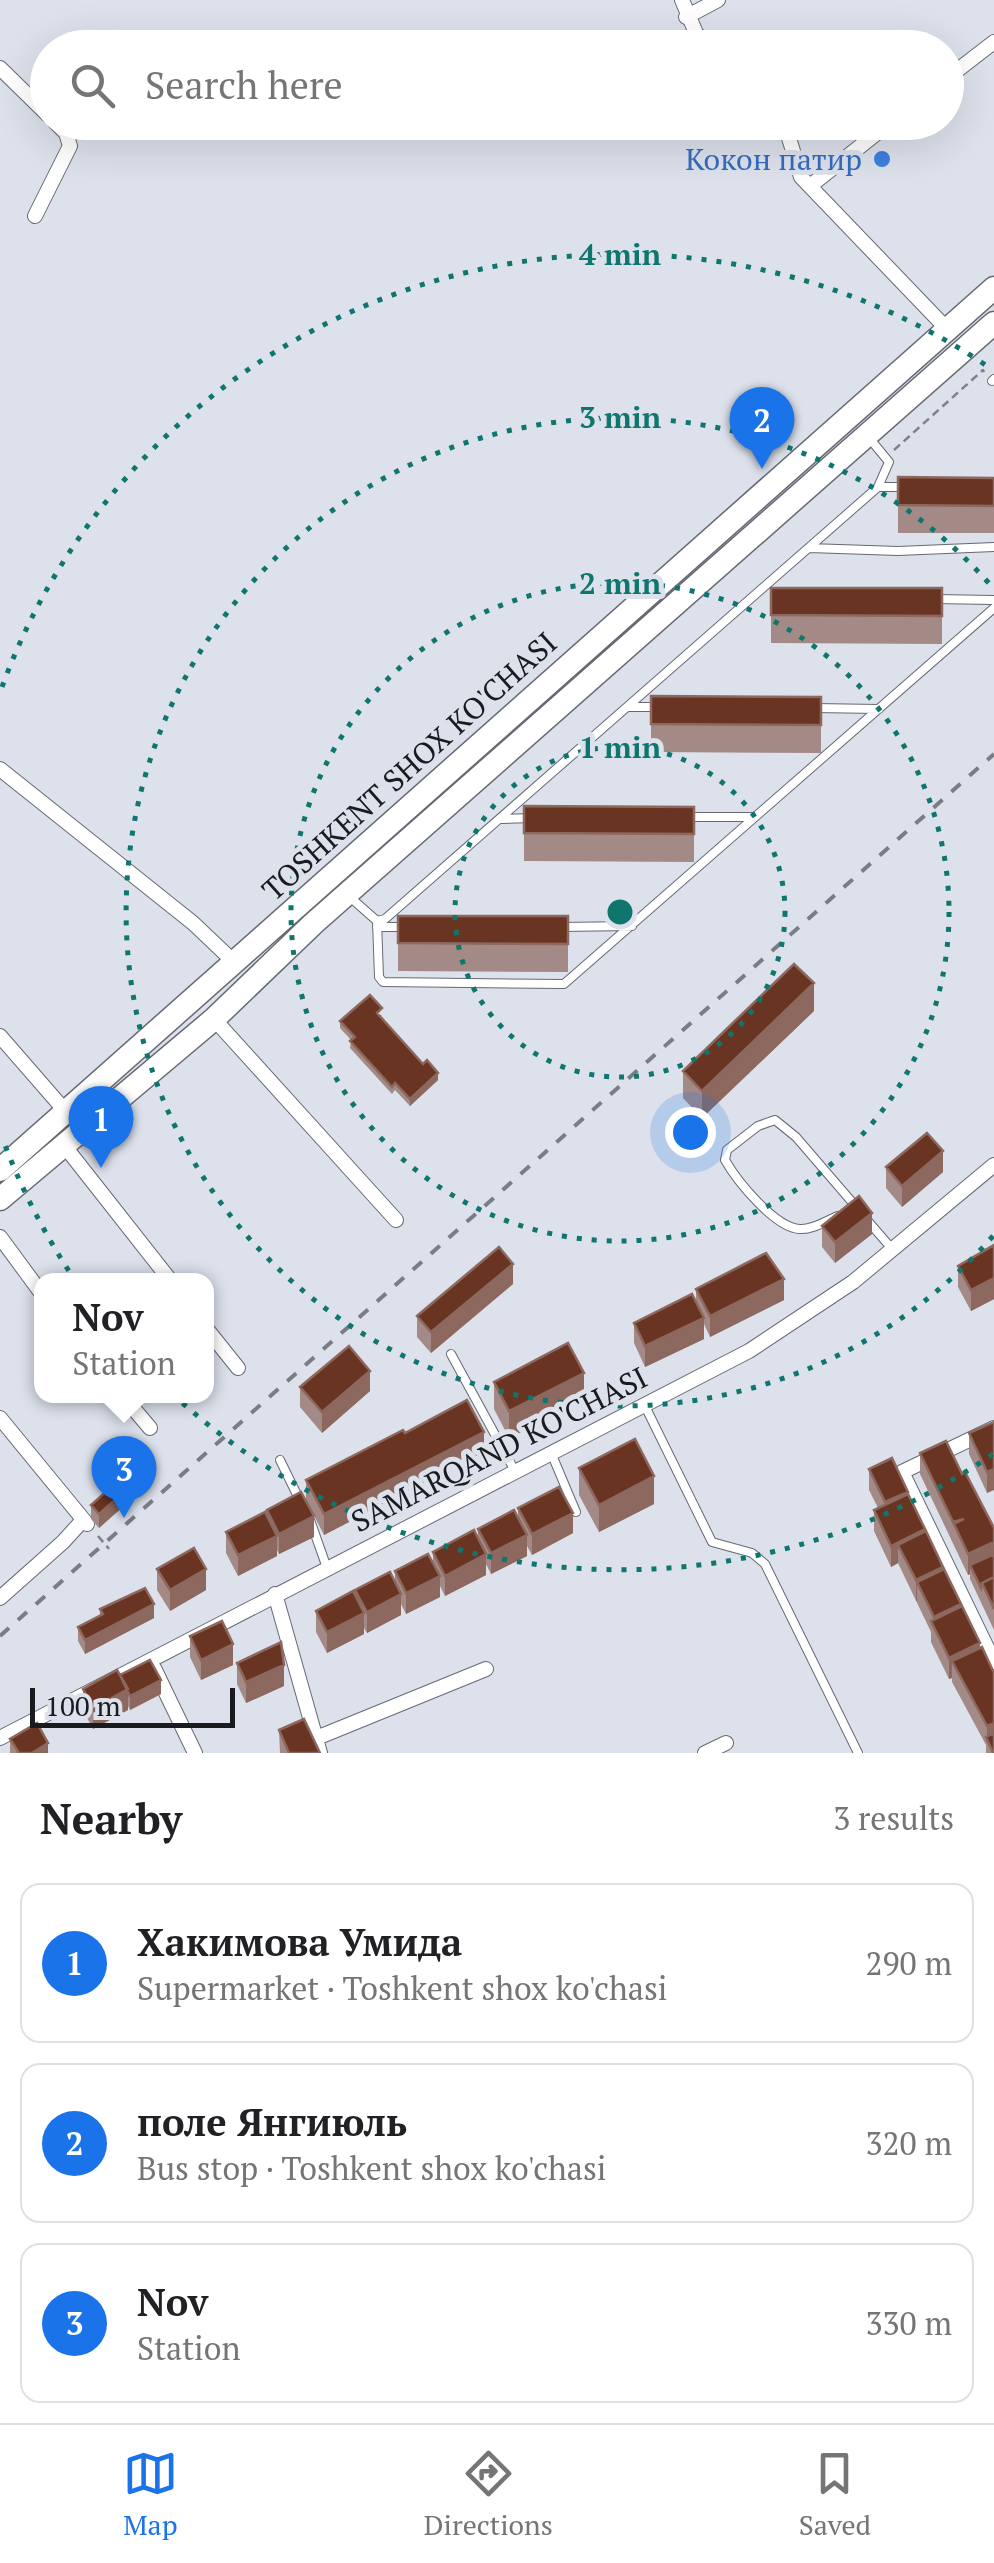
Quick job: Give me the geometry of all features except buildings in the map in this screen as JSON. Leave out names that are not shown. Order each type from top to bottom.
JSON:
[{"type":"main road","name":"TOSHKENT SHOX KO'CHASI","points":[[0,1170],[994,288]]},
{"type":"main road","name":"TOSHKENT SHOX KO'CHASI","points":[[0,1199],[214,1019],[314,923],[994,323]]},
{"type":"main road","points":[[298,904],[314,923]]},
{"type":"street","points":[[682,0],[694,30]]},
{"type":"street","points":[[686,17],[718,0]]},
{"type":"street","points":[[964,65],[994,42]]},
{"type":"street","points":[[0,68],[30,97]]},
{"type":"street","points":[[35,216],[70,146],[68,140]]},
{"type":"street","points":[[789,140],[798,170],[810,186],[947,329]]},
{"type":"street","points":[[810,186],[868,140]]},
{"type":"street","points":[[0,769],[193,922],[234,962]]},
{"type":"street","points":[[214,1019],[396,1220]]},
{"type":"street","points":[[0,1036],[67,1113]]},
{"type":"street","points":[[64,1144],[165,1273]]},
{"type":"street","name":"SAMARQAND KO'CHASI","points":[[0,1738],[728,1363],[791,1325],[992,1173]]},
{"type":"street","points":[[0,1236],[34,1283]]},
{"type":"street","points":[[214,1338],[238,1368]]},
{"type":"street","points":[[129,1403],[150,1428]]},
{"type":"street","points":[[0,1418],[85,1522],[0,1598]]},
{"type":"street","points":[[994,1428],[902,1472],[994,1662]]},
{"type":"street","points":[[275,1594],[317,1746],[486,1669]]},
{"type":"street","points":[[149,1659],[195,1753]]},
{"type":"street","points":[[705,1753],[726,1743]]},
{"type":"lane","points":[[377,924],[878,487],[889,462],[867,435]]},
{"type":"lane","points":[[878,487],[916,487]]},
{"type":"lane","points":[[808,548],[898,551],[994,547]]},
{"type":"lane","points":[[754,595],[774,596]]},
{"type":"lane","points":[[914,598],[994,600]]},
{"type":"lane","points":[[377,924],[379,977],[383,982],[555,985],[572,979],[994,608]]},
{"type":"lane","points":[[627,706],[666,707]]},
{"type":"lane","points":[[802,708],[880,709]]},
{"type":"lane","points":[[675,817],[752,817]]},
{"type":"lane","points":[[501,818],[540,818]]},
{"type":"lane","points":[[347,894],[377,924],[416,927]]},
{"type":"lane","points":[[553,926],[632,926]]},
{"type":"lane","points":[[856,1208],[807,1229],[781,1224],[734,1175],[725,1160],[726,1150],[758,1126],[775,1120],[796,1137],[893,1250]]},
{"type":"lane","points":[[451,1354],[516,1473]]},
{"type":"lane","points":[[646,1406],[712,1542],[752,1553],[765,1564],[858,1753]]},
{"type":"lane","points":[[552,1455],[576,1512]]},
{"type":"lane","points":[[280,1460],[315,1531],[328,1568]]},
{"type":"path","points":[[885,457],[982,370],[993,380]]},
{"type":"path","points":[[85,1522],[109,1549]]},
{"type":"railway","points":[[0,1636],[994,754]]},
{"type":"place","name":"Кокон патир","points":[[882,159]]},
{"type":"place","name":"поле Янгиюль","points":[[762,469]]},
{"type":"place","name":"Хакимова Умида","points":[[101,1168]]},
{"type":"place","name":"Nov","points":[[124,1518]]}]
